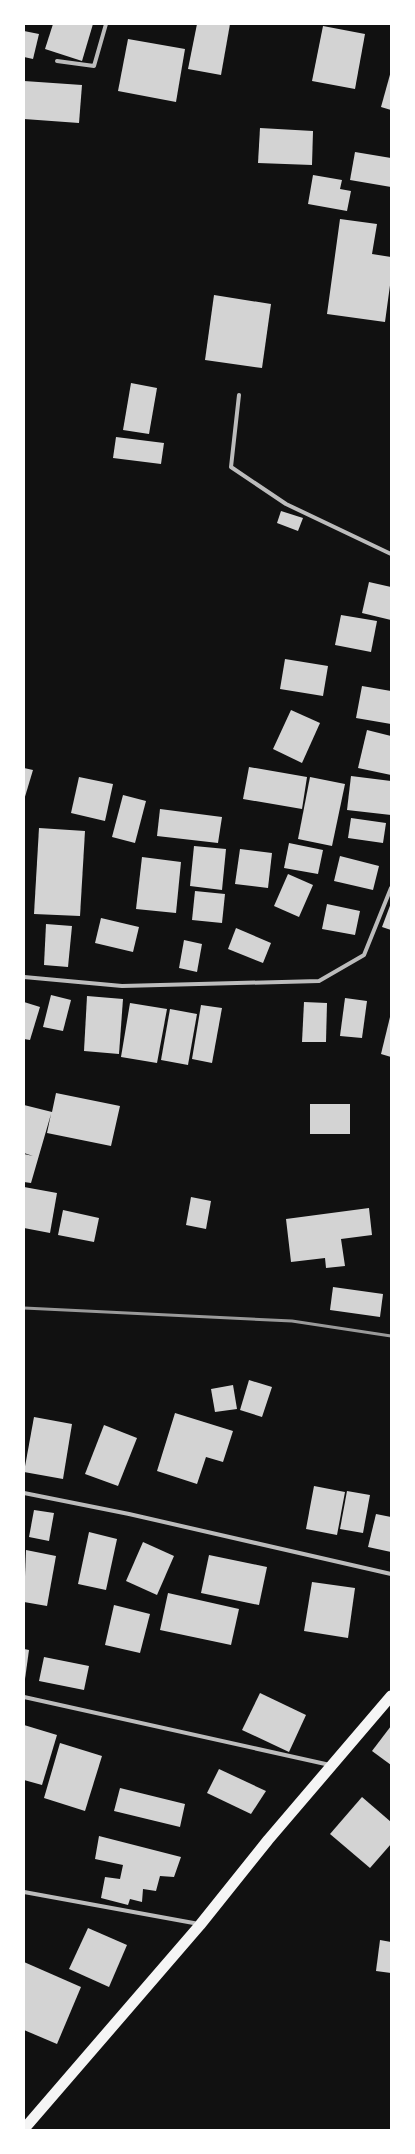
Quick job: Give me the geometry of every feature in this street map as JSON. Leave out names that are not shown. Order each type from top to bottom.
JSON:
[{"type":"highway","points":[[24,2129],[200,1924],[331,1765],[391,1696]]},
{"type":"street","points":[[57,61],[94,66],[106,24]]},
{"type":"street","points":[[239,395],[230,467],[286,504],[391,554]]},
{"type":"street","points":[[24,977],[122,986],[319,981],[364,955],[391,888]]},
{"type":"street","points":[[24,1493],[129,1514],[391,1574]]},
{"type":"street","points":[[24,1696],[331,1765]]},
{"type":"street","points":[[24,1892],[200,1924]]},
{"type":"building","points":[[53,24],[93,24],[82,61],[45,49]]},
{"type":"building","points":[[197,24],[230,24],[221,75],[188,69]]},
{"type":"building","points":[[323,26],[365,34],[355,89],[312,81]]},
{"type":"building","points":[[24,31],[39,34],[33,59],[24,57]]},
{"type":"building","points":[[128,39],[185,49],[176,102],[118,91]]},
{"type":"building","points":[[391,71],[391,110],[381,107]]},
{"type":"building","points":[[24,81],[82,85],[79,123],[24,119]]},
{"type":"building","points":[[260,128],[313,131],[312,165],[258,163]]},
{"type":"building","points":[[355,152],[391,158],[391,187],[350,180]]},
{"type":"building","points":[[313,175],[342,180],[340,189],[351,191],[347,211],[308,204]]},
{"type":"building","points":[[340,219],[377,224],[372,254],[391,257],[391,278],[385,322],[327,314]]},
{"type":"building","points":[[214,295],[271,304],[262,368],[205,360]]},
{"type":"building","points":[[131,383],[157,388],[149,434],[123,430]]},
{"type":"building","points":[[116,437],[164,443],[161,464],[113,458]]},
{"type":"building","points":[[281,511],[303,518],[298,531],[277,523]]},
{"type":"building","points":[[369,582],[391,587],[391,620],[362,613]]},
{"type":"building","points":[[341,615],[377,621],[371,652],[335,645]]},
{"type":"building","points":[[285,659],[328,666],[323,696],[280,689]]},
{"type":"building","points":[[362,686],[391,691],[391,724],[356,718]]},
{"type":"building","points":[[291,710],[320,723],[302,763],[273,749]]},
{"type":"building","points":[[367,730],[391,736],[391,775],[358,768]]},
{"type":"building","points":[[249,767],[307,777],[302,809],[243,799]]},
{"type":"building","points":[[24,768],[33,770],[24,800]]},
{"type":"building","points":[[351,776],[391,781],[391,815],[347,810]]},
{"type":"building","points":[[79,777],[113,784],[105,821],[71,813]]},
{"type":"building","points":[[310,777],[345,784],[332,846],[298,839]]},
{"type":"building","points":[[123,795],[146,801],[135,843],[112,837]]},
{"type":"building","points":[[160,809],[222,817],[218,843],[157,836]]},
{"type":"building","points":[[351,818],[386,823],[383,843],[348,838]]},
{"type":"building","points":[[39,828],[85,831],[80,916],[34,914]]},
{"type":"building","points":[[289,843],[323,850],[318,874],[284,868]]},
{"type":"building","points":[[194,846],[226,849],[222,890],[190,886]]},
{"type":"building","points":[[240,849],[272,853],[268,888],[235,884]]},
{"type":"building","points":[[340,856],[379,866],[373,890],[334,881]]},
{"type":"building","points":[[142,857],[181,862],[176,913],[136,909]]},
{"type":"building","points":[[288,874],[313,885],[299,917],[274,906]]},
{"type":"building","points":[[195,891],[225,894],[222,923],[192,920]]},
{"type":"building","points":[[391,903],[391,930],[382,927]]},
{"type":"building","points":[[327,904],[360,911],[355,935],[322,929]]},
{"type":"building","points":[[101,918],[139,927],[133,952],[95,943]]},
{"type":"building","points":[[46,924],[72,926],[68,967],[44,965]]},
{"type":"building","points":[[236,928],[271,943],[263,963],[228,949]]},
{"type":"building","points":[[184,940],[202,944],[197,972],[179,968]]},
{"type":"building","points":[[51,995],[71,1000],[63,1031],[43,1027]]},
{"type":"building","points":[[87,996],[123,999],[119,1054],[84,1051]]},
{"type":"building","points":[[345,998],[367,1001],[362,1038],[340,1036]]},
{"type":"building","points":[[24,1002],[40,1007],[30,1040],[24,1039]]},
{"type":"building","points":[[304,1002],[327,1003],[326,1042],[302,1042]]},
{"type":"building","points":[[130,1003],[167,1009],[157,1063],[121,1057]]},
{"type":"building","points":[[201,1005],[222,1008],[212,1063],[192,1059]]},
{"type":"building","points":[[170,1009],[197,1014],[188,1065],[161,1060]]},
{"type":"building","points":[[391,1017],[391,1057],[381,1054]]},
{"type":"building","points":[[56,1093],[120,1106],[111,1146],[47,1133],[51,1114],[31,1183],[24,1182],[24,1154],[33,1156],[24,1153],[24,1105],[52,1112]]},
{"type":"building","points":[[310,1104],[350,1104],[350,1134],[310,1134]]},
{"type":"building","points":[[24,1187],[57,1193],[50,1233],[24,1228]]},
{"type":"building","points":[[191,1197],[211,1201],[206,1229],[186,1225]]},
{"type":"building","points":[[369,1208],[372,1235],[341,1239],[345,1266],[326,1268],[325,1258],[291,1262],[286,1219]]},
{"type":"building","points":[[63,1210],[99,1218],[94,1242],[58,1235]]},
{"type":"building","points":[[333,1287],[383,1294],[380,1317],[330,1310]]},
{"type":"building","points":[[249,1380],[272,1387],[262,1417],[240,1410]]},
{"type":"building","points":[[233,1385],[237,1409],[215,1412],[211,1389]]},
{"type":"building","points":[[175,1413],[233,1431],[223,1462],[206,1457],[197,1484],[157,1471]]},
{"type":"building","points":[[34,1417],[72,1424],[63,1479],[24,1472]]},
{"type":"building","points":[[104,1425],[137,1438],[118,1486],[85,1474]]},
{"type":"building","points":[[314,1486],[345,1492],[337,1535],[306,1529]]},
{"type":"building","points":[[347,1491],[370,1495],[363,1533],[340,1529]]},
{"type":"building","points":[[34,1510],[54,1513],[49,1541],[29,1537]]},
{"type":"building","points":[[376,1514],[391,1517],[391,1552],[368,1547]]},
{"type":"building","points":[[89,1532],[117,1539],[106,1590],[78,1584]]},
{"type":"building","points":[[143,1542],[174,1556],[157,1595],[126,1581]]},
{"type":"building","points":[[26,1550],[56,1556],[47,1606],[24,1602]]},
{"type":"building","points":[[209,1555],[267,1567],[259,1605],[201,1593]]},
{"type":"building","points":[[312,1582],[355,1588],[348,1638],[304,1631]]},
{"type":"building","points":[[168,1593],[239,1609],[231,1645],[160,1630]]},
{"type":"building","points":[[114,1605],[150,1614],[140,1653],[105,1645]]},
{"type":"building","points":[[24,1649],[29,1650],[25,1679],[24,1679]]},
{"type":"building","points":[[44,1657],[89,1666],[84,1690],[39,1681]]},
{"type":"building","points":[[260,1693],[306,1715],[289,1752],[242,1730]]},
{"type":"building","points":[[24,1725],[57,1735],[42,1785],[24,1780]]},
{"type":"building","points":[[391,1726],[391,1765],[372,1751]]},
{"type":"building","points":[[60,1743],[102,1756],[85,1811],[44,1798]]},
{"type":"building","points":[[219,1769],[266,1791],[251,1814],[207,1793]]},
{"type":"building","points":[[120,1788],[185,1804],[180,1827],[114,1811]]},
{"type":"building","points":[[362,1797],[391,1822],[391,1844],[370,1868],[330,1834]]},
{"type":"building","points":[[99,1836],[181,1857],[174,1877],[160,1876],[156,1891],[143,1889],[142,1902],[130,1899],[128,1905],[101,1898],[105,1877],[120,1879],[123,1865],[95,1859]]},
{"type":"building","points":[[88,1928],[127,1945],[109,1987],[69,1969]]},
{"type":"building","points":[[380,1940],[391,1942],[391,1973],[376,1971]]},
{"type":"building","points":[[24,1962],[81,1987],[57,2044],[24,2030]]},
{"type":"railway","points":[[24,1308],[292,1321],[391,1336]]}]
